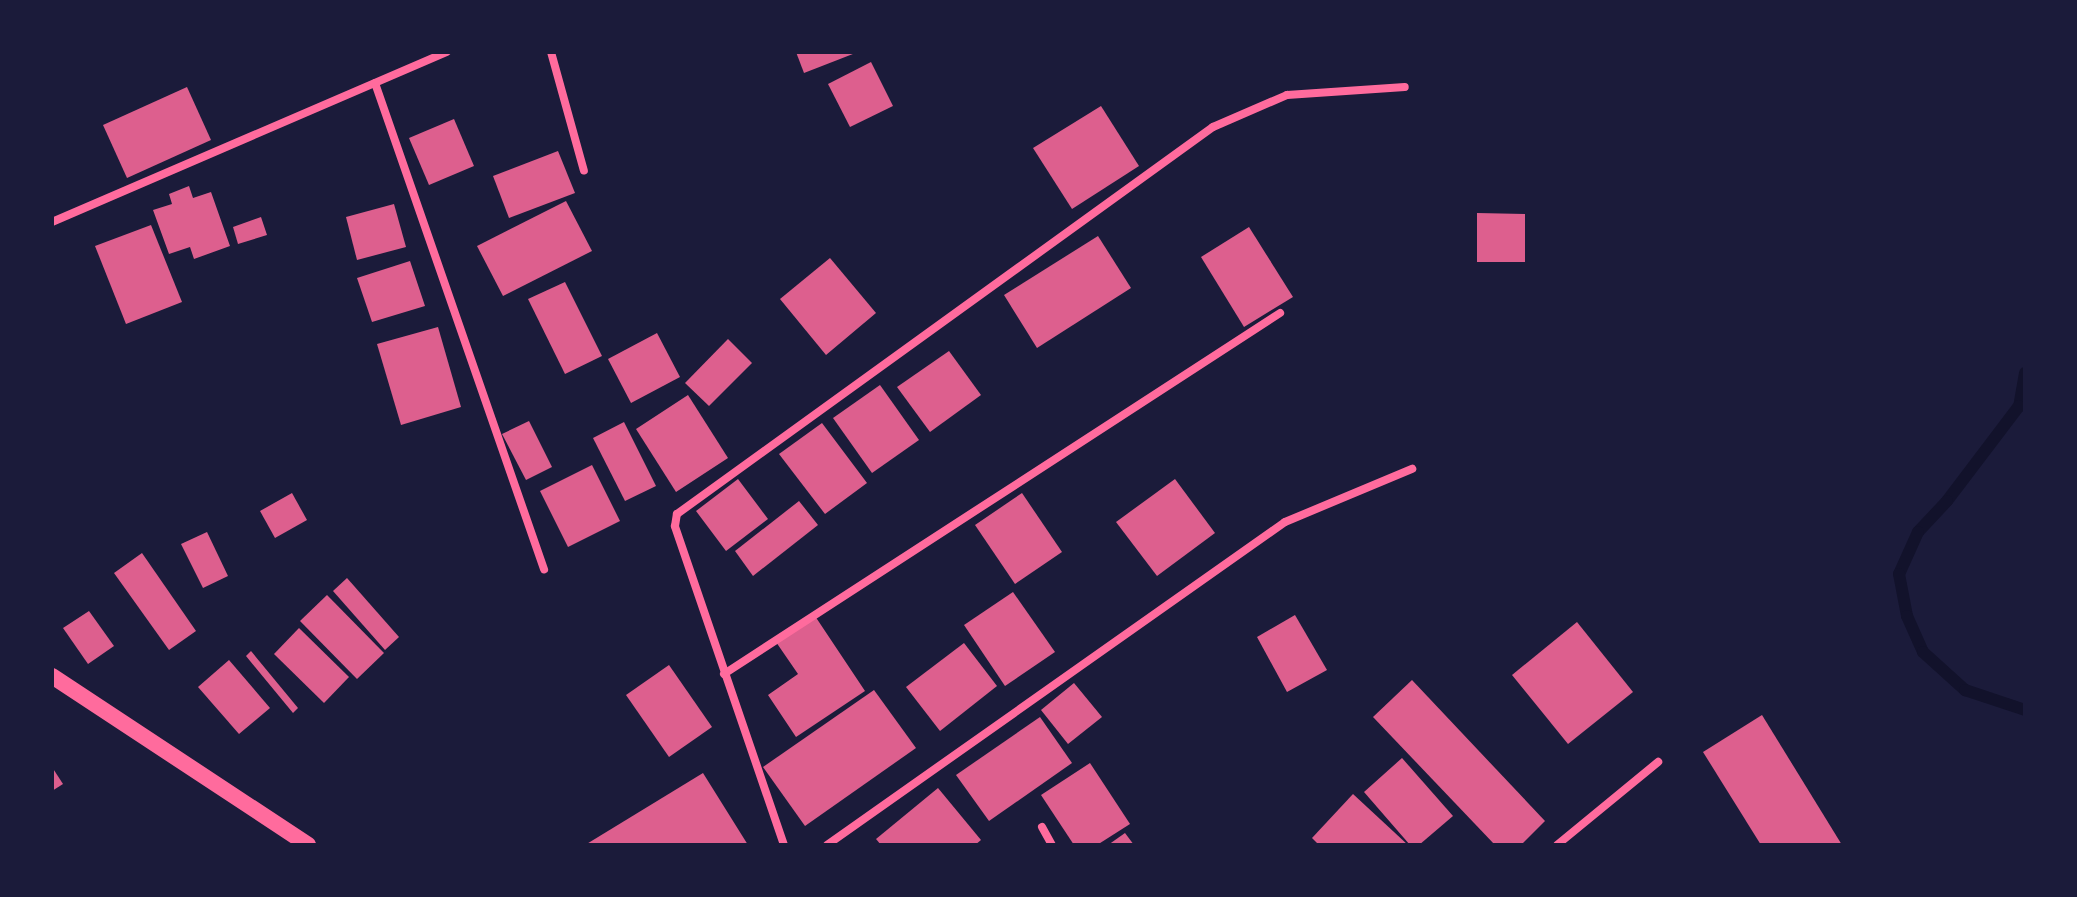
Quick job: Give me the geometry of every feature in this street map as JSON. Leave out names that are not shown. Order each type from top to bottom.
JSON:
[{"type":"main road","points":[[52,676],[308,845]]},
{"type":"street","points":[[52,222],[447,52]]},
{"type":"street","points":[[551,52],[584,171]]},
{"type":"street","points":[[375,83],[544,569]]},
{"type":"street","points":[[784,845],[675,526],[679,512],[1213,127],[1287,95],[1405,87]]},
{"type":"street","points":[[724,674],[1280,313]]},
{"type":"street","points":[[827,845],[1285,522],[1412,469]]},
{"type":"street","points":[[1557,845],[1658,762]]},
{"type":"street","points":[[1042,827],[1052,845]]},
{"type":"building","points":[[796,52],[858,52],[804,73]]},
{"type":"building","points":[[871,62],[893,106],[850,127],[828,84]]},
{"type":"building","points":[[187,87],[211,140],[127,178],[103,125]]},
{"type":"building","points":[[1101,106],[1139,166],[1072,209],[1033,148]]},
{"type":"building","points":[[454,119],[474,166],[429,185],[409,138]]},
{"type":"building","points":[[558,151],[575,193],[509,218],[493,176]]},
{"type":"building","points":[[189,186],[193,198],[211,192],[230,246],[194,259],[190,247],[169,254],[153,210],[172,204],[169,194]]},
{"type":"building","points":[[566,201],[592,251],[503,296],[477,246]]},
{"type":"building","points":[[394,204],[406,247],[357,260],[346,217]]},
{"type":"building","points":[[1477,213],[1525,214],[1525,262],[1477,262]]},
{"type":"building","points":[[261,217],[267,235],[238,244],[233,227]]},
{"type":"building","points":[[151,225],[182,302],[126,324],[95,246]]},
{"type":"building","points":[[1249,227],[1293,297],[1244,327],[1201,257]]},
{"type":"building","points":[[1098,236],[1131,288],[1037,348],[1004,295]]},
{"type":"building","points":[[830,258],[876,313],[826,355],[780,299]]},
{"type":"building","points":[[410,261],[425,306],[372,322],[357,278]]},
{"type":"building","points":[[565,282],[602,356],[565,374],[528,299]]},
{"type":"building","points":[[438,327],[461,407],[401,425],[377,344]]},
{"type":"building","points":[[657,333],[680,377],[631,403],[608,359]]},
{"type":"building","points":[[728,339],[752,363],[709,406],[685,383]]},
{"type":"building","points":[[949,351],[981,395],[930,432],[897,387]]},
{"type":"building","points":[[880,385],[919,440],[872,473],[833,418]]},
{"type":"building","points":[[688,395],[728,458],[676,492],[636,429]]},
{"type":"building","points":[[529,421],[552,467],[526,480],[502,434]]},
{"type":"building","points":[[624,422],[656,486],[625,501],[593,438]]},
{"type":"building","points":[[822,423],[867,483],[825,514],[779,454]]},
{"type":"building","points":[[592,465],[620,521],[568,547],[540,491]]},
{"type":"building","points":[[738,479],[768,519],[726,551],[696,511]]},
{"type":"building","points":[[1175,479],[1215,533],[1157,576],[1116,522]]},
{"type":"building","points":[[292,493],[307,520],[275,538],[260,511]]},
{"type":"building","points":[[1022,493],[1062,552],[1015,584],[975,525]]},
{"type":"building","points":[[799,501],[818,525],[753,576],[735,551]]},
{"type":"building","points":[[207,532],[228,576],[203,588],[181,544]]},
{"type":"building","points":[[142,553],[196,631],[169,650],[114,573]]},
{"type":"building","points":[[347,578],[399,637],[385,650],[333,591]]},
{"type":"building","points":[[1013,592],[1055,652],[1005,686],[964,625]]},
{"type":"building","points":[[327,595],[384,653],[357,679],[300,621]]},
{"type":"building","points":[[89,611],[114,646],[88,664],[63,628]]},
{"type":"building","points":[[1295,615],[1327,670],[1287,692],[1257,637]]},
{"type":"building","points":[[815,616],[865,691],[796,737],[768,695],[798,674],[776,642]]},
{"type":"building","points":[[1577,622],[1633,692],[1568,744],[1512,675]]},
{"type":"building","points":[[299,628],[349,677],[324,703],[274,654]]},
{"type":"building","points":[[964,643],[997,686],[940,731],[906,687]]},
{"type":"building","points":[[251,651],[298,708],[293,713],[246,656]]},
{"type":"building","points":[[229,660],[270,708],[239,734],[198,687]]},
{"type":"building","points":[[669,665],[712,727],[669,757],[626,695]]},
{"type":"building","points":[[1412,680],[1545,821],[1521,845],[1495,845],[1373,717]]},
{"type":"building","points":[[1074,683],[1102,717],[1068,744],[1041,710]]},
{"type":"building","points":[[874,690],[916,748],[805,826],[763,767]]},
{"type":"building","points":[[1762,715],[1842,845],[1761,845],[1703,752]]},
{"type":"building","points":[[1040,717],[1072,763],[989,821],[956,775]]},
{"type":"building","points":[[1402,758],[1453,816],[1419,845],[1410,845],[1364,792]]},
{"type":"building","points":[[1090,763],[1130,824],[1097,845],[1074,845],[1041,795]]},
{"type":"building","points":[[52,767],[63,784],[52,791]]},
{"type":"building","points":[[703,773],[748,845],[585,845]]},
{"type":"building","points":[[938,788],[981,840],[975,845],[881,845],[876,839]]},
{"type":"building","points":[[1353,794],[1408,845],[1319,845],[1312,838]]},
{"type":"building","points":[[1125,833],[1134,845],[1108,845]]},
{"type":"waterway","points":[[2025,373],[2019,406],[1947,501],[1918,532],[1899,574],[1907,616],[1923,652],[1965,690],[2025,710]]}]
